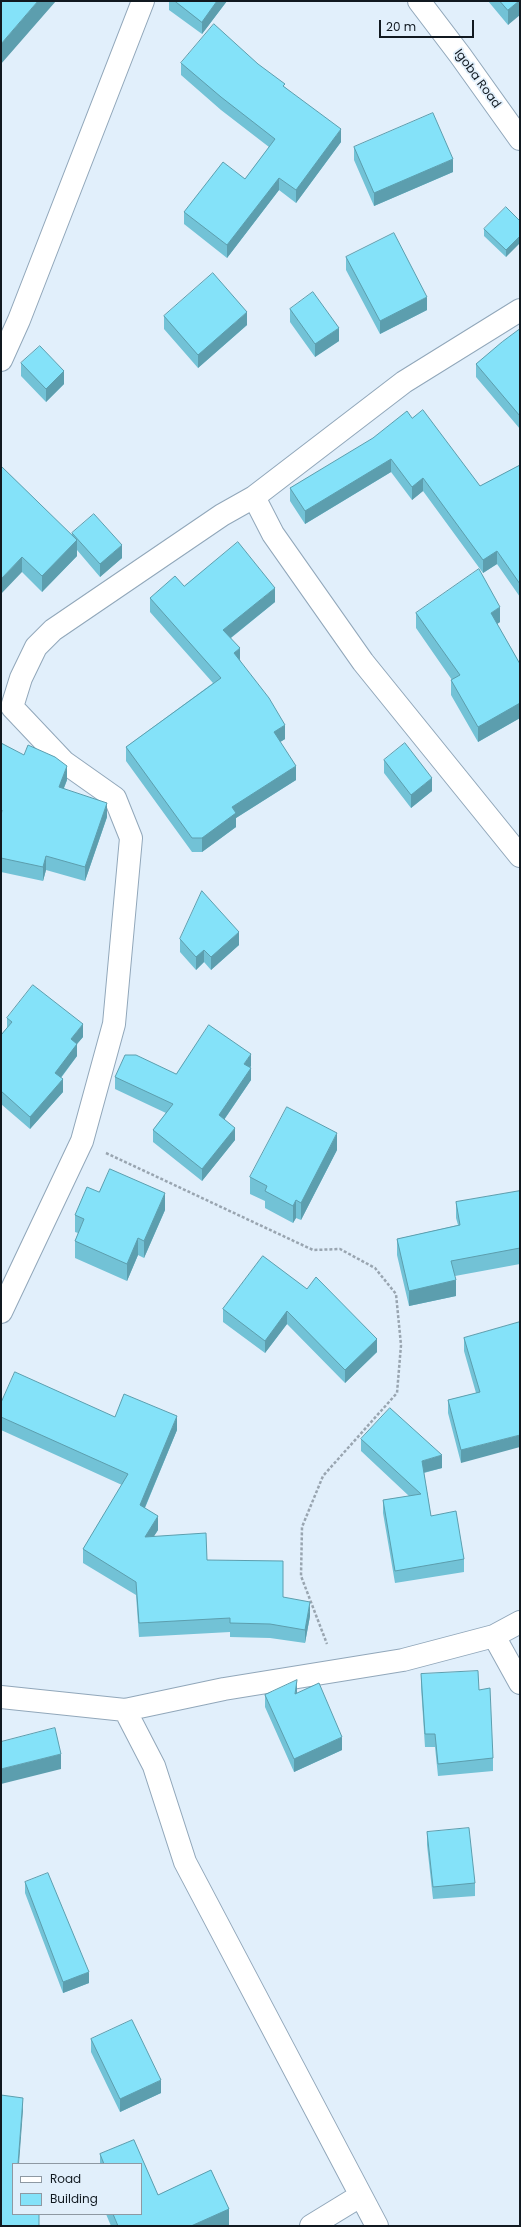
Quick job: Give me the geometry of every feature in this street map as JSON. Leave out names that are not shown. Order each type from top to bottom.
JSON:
[{"type":"street","points":[[1,360],[19,320],[143,1]]},
{"type":"street","name":"Igoba Road","points":[[419,1],[520,139]]},
{"type":"street","points":[[1,1312],[82,1141],[114,1024],[131,838],[115,798],[64,762],[6,705],[36,647],[53,630],[222,515],[254,497],[404,382],[520,310]]},
{"type":"street","points":[[254,497],[273,534],[363,662],[520,856]]},
{"type":"street","points":[[1,1697],[125,1710],[224,1689],[403,1660],[494,1636],[520,1622]]},
{"type":"street","points":[[494,1636],[520,1683]]},
{"type":"street","points":[[125,1710],[154,1766],[185,1862],[377,2226]]},
{"type":"street","points":[[311,2226],[360,2196]]},
{"type":"path","points":[[82,1141],[313,1250],[340,1249],[355,1256],[375,1268],[396,1294],[401,1345],[398,1393],[323,1476],[302,1527],[300,1576],[337,1670]]},
{"type":"building","points":[[1,1],[38,1],[1,44]]},
{"type":"building","points":[[175,1],[217,1],[202,22]]},
{"type":"building","points":[[500,1],[519,1],[508,10]]},
{"type":"building","points":[[214,24],[258,64],[285,84],[283,86],[341,129],[296,190],[279,178],[227,245],[184,212],[223,162],[245,179],[275,139],[221,97],[181,63]]},
{"type":"building","points":[[433,113],[453,159],[374,193],[354,147]]},
{"type":"building","points":[[506,207],[520,221],[520,236],[506,250],[484,229]]},
{"type":"building","points":[[394,233],[427,297],[380,321],[346,257]]},
{"type":"building","points":[[213,273],[247,312],[198,355],[164,316]]},
{"type":"building","points":[[313,292],[339,328],[315,344],[290,309]]},
{"type":"building","points":[[520,329],[520,416],[476,364]]},
{"type":"building","points":[[40,346],[64,371],[46,389],[21,363]]},
{"type":"building","points":[[423,410],[480,486],[520,465],[520,584],[497,551],[483,560],[423,478],[412,487],[391,459],[305,511],[290,488],[373,438],[407,411],[412,418]]},
{"type":"building","points":[[1,466],[77,540],[42,576],[22,557],[1,579]]},
{"type":"building","points":[[94,514],[122,545],[100,564],[72,533]]},
{"type":"building","points":[[238,542],[275,588],[223,630],[240,648],[234,653],[269,698],[285,725],[274,732],[296,766],[232,807],[236,813],[202,838],[192,838],[126,747],[221,678],[150,598],[175,576],[184,586]]},
{"type":"building","points":[[479,569],[500,607],[491,613],[520,664],[520,703],[478,727],[451,680],[460,675],[416,613]]},
{"type":"building","points":[[1,743],[24,755],[28,745],[55,757],[67,766],[59,787],[107,803],[85,867],[46,856],[43,867],[1,858]]},
{"type":"building","points":[[405,743],[432,778],[411,795],[384,760]]},
{"type":"building","points":[[202,891],[239,932],[211,957],[204,950],[196,957],[180,939]]},
{"type":"building","points":[[33,985],[83,1024],[71,1039],[77,1044],[55,1073],[63,1079],[30,1117],[1,1091],[1,1035],[12,1022],[7,1018]]},
{"type":"building","points":[[209,1025],[251,1054],[244,1064],[251,1068],[219,1115],[235,1128],[202,1169],[153,1130],[173,1104],[115,1077],[125,1055],[136,1055],[176,1074]]},
{"type":"building","points":[[287,1107],[337,1133],[301,1203],[296,1200],[293,1206],[265,1191],[267,1186],[250,1177]]},
{"type":"building","points":[[110,1169],[165,1193],[144,1241],[138,1238],[127,1264],[75,1241],[84,1219],[75,1215],[87,1187],[99,1192]]},
{"type":"building","points":[[520,1191],[520,1248],[451,1261],[456,1280],[409,1291],[397,1239],[460,1225],[456,1202]]},
{"type":"building","points":[[263,1256],[307,1289],[316,1277],[377,1339],[345,1370],[287,1311],[265,1341],[223,1309]]},
{"type":"building","points":[[520,1322],[520,1435],[461,1450],[448,1400],[480,1392],[464,1338]]},
{"type":"building","points":[[15,1372],[115,1417],[124,1394],[177,1416],[140,1505],[158,1516],[145,1537],[206,1533],[207,1560],[283,1561],[283,1597],[310,1602],[305,1630],[270,1624],[230,1623],[230,1618],[139,1623],[136,1582],[83,1549],[128,1474],[1,1417],[1,1403]]},
{"type":"building","points":[[390,1408],[442,1455],[422,1461],[431,1516],[456,1511],[464,1559],[395,1571],[383,1500],[421,1494],[361,1439]]},
{"type":"building","points":[[478,1671],[479,1690],[490,1688],[493,1758],[438,1764],[435,1734],[425,1734],[421,1674]]},
{"type":"building","points":[[297,1680],[295,1694],[319,1683],[342,1737],[294,1759],[265,1695]]},
{"type":"building","points":[[55,1728],[61,1754],[1,1769],[1,1742]]},
{"type":"building","points":[[469,1828],[475,1883],[433,1887],[427,1832]]},
{"type":"building","points":[[48,1873],[89,1972],[63,1982],[25,1882]]},
{"type":"building","points":[[132,2020],[161,2080],[120,2099],[91,2039]]},
{"type":"building","points":[[1,2095],[23,2098],[18,2163],[12,2163],[12,2215],[39,2215],[39,2226],[1,2226]]},
{"type":"building","points":[[134,2140],[158,2195],[211,2170],[229,2209],[191,2226],[118,2226],[113,2215],[142,2215],[142,2163],[104,2163],[100,2154]]}]
